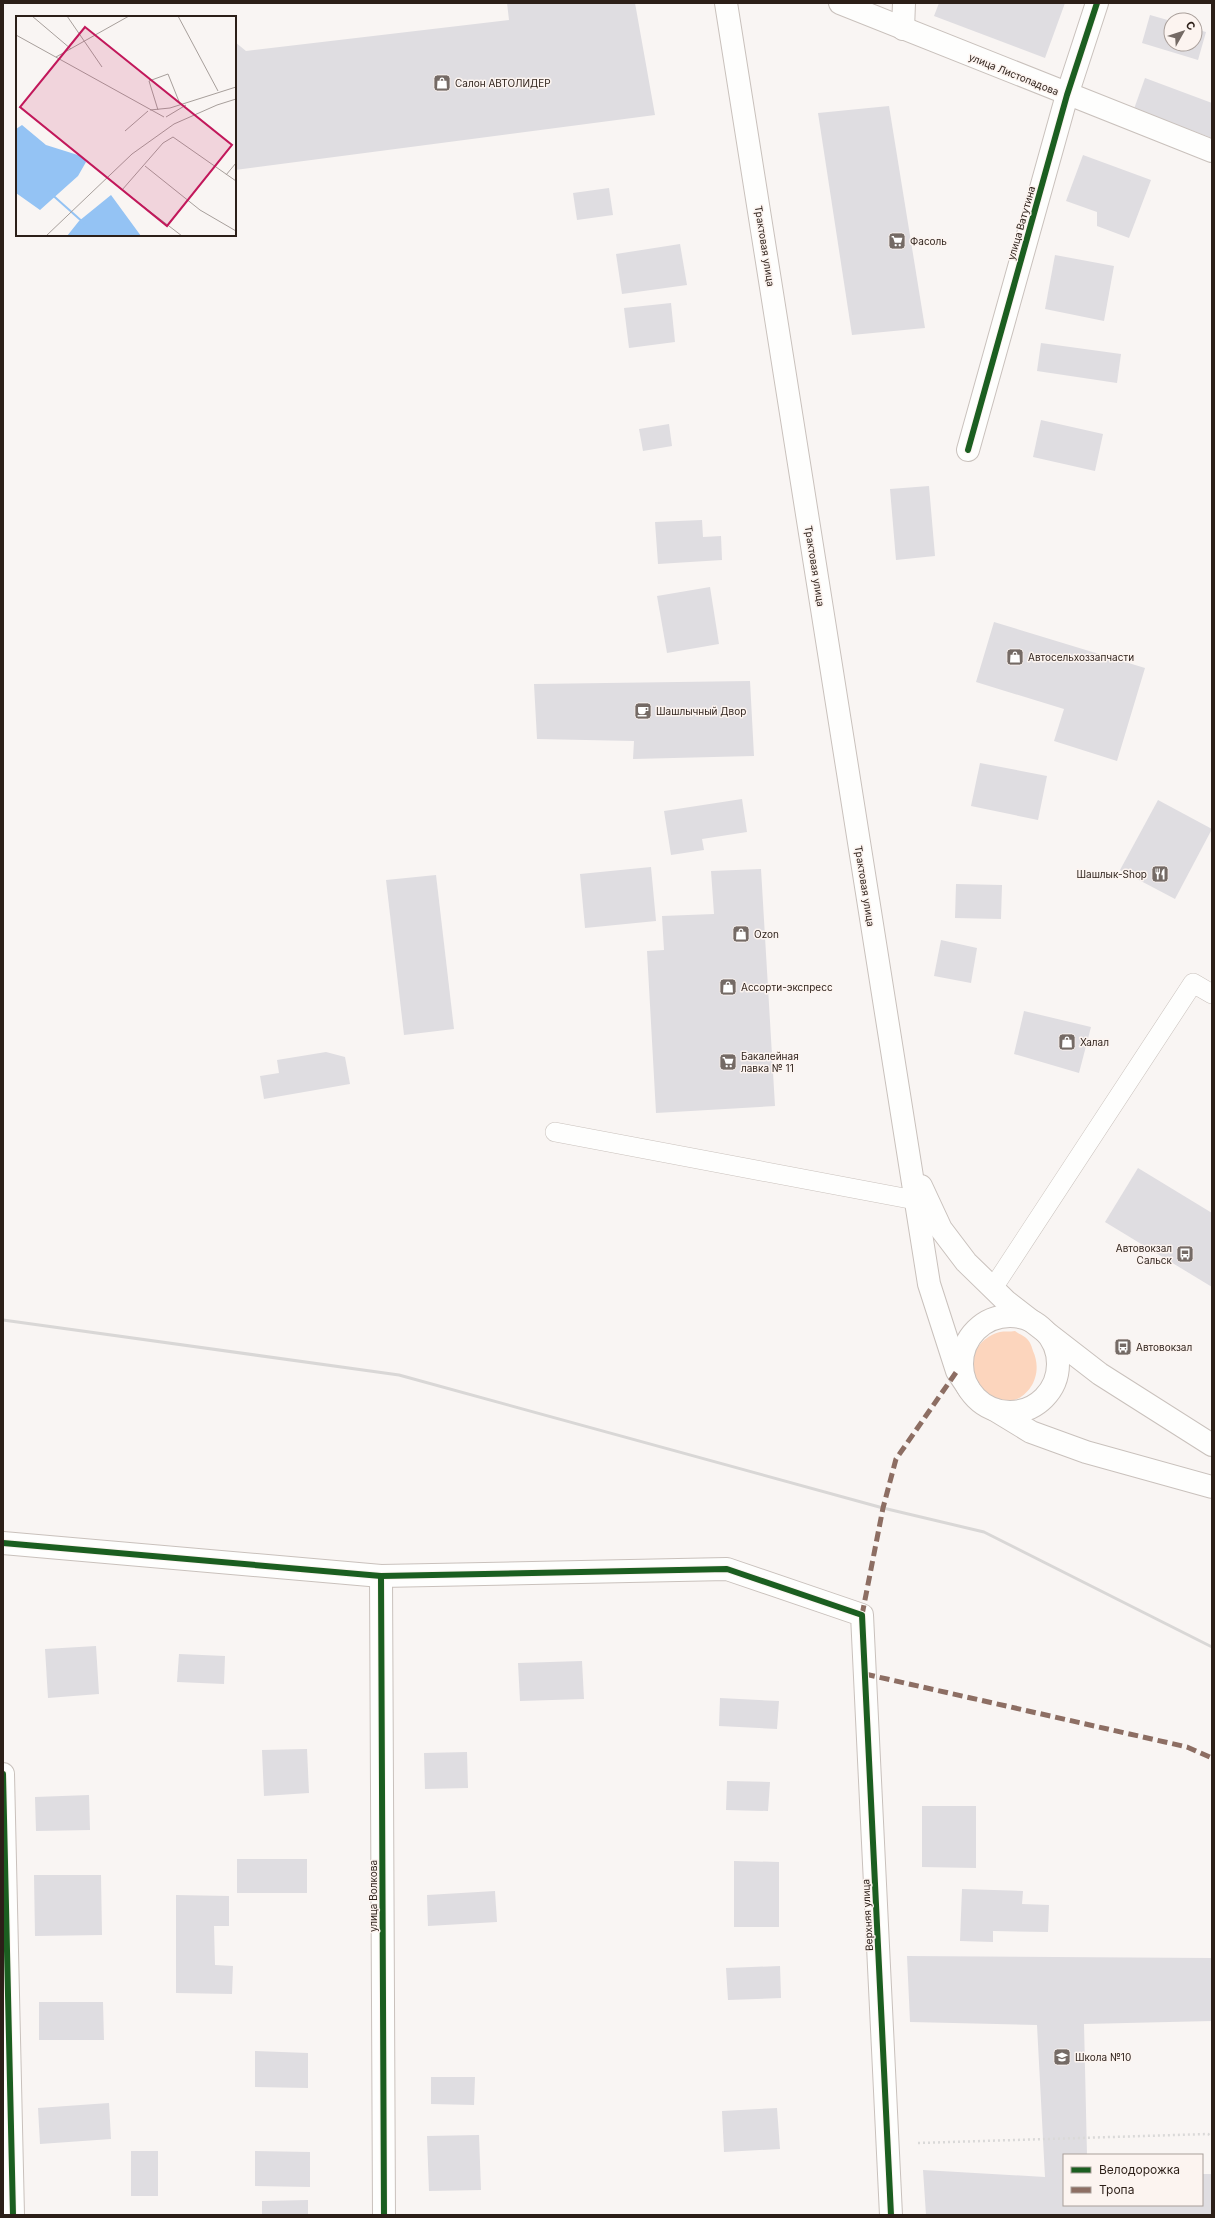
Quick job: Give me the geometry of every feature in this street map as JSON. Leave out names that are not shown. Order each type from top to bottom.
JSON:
[{"type":"street","name":"Трактовая улица","points":[[726,3],[903,1129]]},
{"type":"street","name":"улица Листопадова","points":[[840,3],[1067,95],[1212,151]]},
{"type":"street","points":[[903,29],[904,3]]},
{"type":"street","name":"улица Ватутина","points":[[968,450],[1067,95],[1097,3]]},
{"type":"street","points":[[903,1129],[929,1284],[957,1371],[969,1389],[978,1399],[989,1407],[1031,1432],[1086,1452],[1212,1488]]},
{"type":"street","points":[[903,1129],[925,1197],[941,1229],[966,1262],[993,1288],[1046,1333],[1055,1346],[1058,1362],[1056,1379],[1048,1394],[1036,1404],[1021,1411],[1005,1412],[989,1407]]},
{"type":"street","points":[[969,1389],[963,1374],[963,1358],[967,1343],[976,1330],[989,1321],[1003,1316],[1019,1317],[1033,1322],[1100,1374],[1212,1445]]},
{"type":"street","points":[[3,1542],[381,1576]]},
{"type":"street","name":"Верхняя улица","points":[[381,1576],[727,1569],[862,1615],[891,2215]]},
{"type":"street","name":"улица Волкова","points":[[381,1576],[384,2215]]},
{"type":"street","points":[[3,1774],[13,2215]]},
{"type":"lane","points":[[993,1288],[1193,983],[1212,994]]},
{"type":"lane","points":[[555,1132],[915,1200]]},
{"type":"path","points":[[888,2144],[1208,2134],[1212,2138]]},
{"type":"shaded area","points":[[1015,1331],[1029,1341],[1033,1349],[1037,1365],[1035,1379],[1029,1390],[1019,1398],[1008,1402],[995,1400],[983,1392],[973,1376],[971,1362],[973,1355],[981,1343],[993,1334]]},
{"type":"building","name":"Салон АВТОЛИДЕР","points":[[507,3],[635,3],[655,115],[236,170],[236,43],[246,51],[509,20]]},
{"type":"building","points":[[939,3],[1065,3],[1045,58],[934,16]]},
{"type":"building","points":[[1150,15],[1163,19],[1163,49],[1142,43]]},
{"type":"building","points":[[1203,31],[1206,32],[1203,42]]},
{"type":"building","points":[[1172,52],[1200,52],[1198,60]]},
{"type":"building","points":[[1145,78],[1212,103],[1212,138],[1134,109]]},
{"type":"building","points":[[889,106],[925,328],[852,335],[818,113]]},
{"type":"building","points":[[1083,155],[1151,180],[1129,238],[1097,226],[1097,212],[1066,201]]},
{"type":"building","points":[[609,188],[613,215],[577,220],[573,193]]},
{"type":"building","points":[[680,244],[687,285],[622,294],[616,254]]},
{"type":"building","points":[[1055,255],[1114,266],[1104,321],[1045,309]]},
{"type":"building","points":[[671,303],[675,342],[629,348],[624,308]]},
{"type":"building","points":[[1041,343],[1121,354],[1117,383],[1037,371]]},
{"type":"building","points":[[1041,420],[1103,434],[1095,471],[1033,457]]},
{"type":"building","points":[[669,424],[672,446],[643,451],[639,429]]},
{"type":"building","points":[[929,486],[935,556],[896,560],[890,489]]},
{"type":"building","points":[[702,520],[703,537],[721,536],[722,560],[658,564],[655,522]]},
{"type":"building","points":[[710,587],[719,644],[667,653],[657,596]]},
{"type":"building","points":[[994,622],[1145,668],[1117,761],[1054,741],[1064,709],[976,682]]},
{"type":"building","name":"Шашлычный Двор","points":[[750,681],[754,756],[633,759],[634,741],[537,739],[534,684]]},
{"type":"building","points":[[980,763],[1047,776],[1038,820],[971,806]]},
{"type":"building","points":[[742,799],[747,832],[702,839],[704,850],[671,855],[664,811]]},
{"type":"building","points":[[1158,800],[1212,829],[1175,899],[1120,870]]},
{"type":"building","points":[[651,867],[656,921],[585,928],[580,874]]},
{"type":"building","points":[[761,869],[775,1106],[656,1113],[647,951],[664,950],[662,916],[714,914],[711,871]]},
{"type":"building","points":[[436,875],[454,1029],[404,1035],[386,880]]},
{"type":"building","points":[[956,884],[1002,885],[1001,919],[955,918]]},
{"type":"building","points":[[941,940],[977,948],[971,983],[934,976]]},
{"type":"building","points":[[1024,1011],[1091,1027],[1079,1073],[1014,1054]]},
{"type":"building","points":[[326,1052],[345,1057],[350,1084],[264,1099],[260,1076],[279,1073],[277,1060]]},
{"type":"building","name":"Автовокзал Сальск","points":[[1138,1168],[1212,1213],[1212,1287],[1105,1222]]},
{"type":"building","points":[[96,1646],[99,1694],[48,1698],[45,1649]]},
{"type":"building","points":[[179,1654],[225,1656],[224,1684],[177,1682]]},
{"type":"building","points":[[582,1661],[584,1699],[520,1701],[518,1663]]},
{"type":"building","points":[[720,1698],[779,1701],[777,1729],[719,1726]]},
{"type":"building","points":[[307,1749],[309,1793],[264,1796],[262,1750]]},
{"type":"building","points":[[467,1752],[468,1788],[425,1789],[424,1753]]},
{"type":"building","points":[[727,1781],[770,1782],[768,1811],[726,1810]]},
{"type":"building","points":[[89,1795],[90,1830],[36,1831],[35,1797]]},
{"type":"building","points":[[922,1806],[976,1806],[976,1868],[922,1867]]},
{"type":"building","points":[[237,1859],[307,1859],[307,1893],[237,1893]]},
{"type":"building","points":[[734,1861],[779,1862],[779,1927],[734,1927]]},
{"type":"building","points":[[34,1875],[101,1875],[102,1935],[35,1936]]},
{"type":"building","points":[[962,1889],[1023,1891],[1022,1904],[1049,1905],[1048,1932],[993,1931],[993,1942],[960,1941]]},
{"type":"building","points":[[495,1891],[497,1922],[428,1926],[427,1895]]},
{"type":"building","points":[[176,1895],[229,1896],[229,1926],[214,1926],[215,1965],[233,1966],[232,1994],[176,1993]]},
{"type":"building","points":[[907,1956],[1212,1958],[1212,2021],[1084,2024],[1087,2154],[1063,2154],[1063,2206],[1203,2206],[1203,2174],[1212,2174],[1212,2215],[926,2215],[923,2170],[1045,2177],[1037,2025],[910,2022]]},
{"type":"building","points":[[780,1966],[781,1998],[728,2000],[726,1968]]},
{"type":"building","points":[[39,2002],[103,2002],[104,2040],[39,2040]]},
{"type":"building","points":[[255,2051],[308,2053],[308,2088],[255,2087]]},
{"type":"building","points":[[431,2077],[475,2077],[474,2105],[431,2104]]},
{"type":"building","points":[[109,2103],[111,2139],[40,2144],[38,2108]]},
{"type":"building","points":[[777,2108],[780,2149],[724,2152],[722,2111]]},
{"type":"building","points":[[479,2135],[481,2190],[429,2191],[427,2136]]},
{"type":"building","points":[[131,2151],[158,2151],[158,2196],[131,2196]]},
{"type":"building","points":[[255,2151],[310,2152],[310,2187],[255,2186]]},
{"type":"building","points":[[308,2200],[308,2215],[262,2215],[262,2201]]},
{"type":"railway","points":[[3,1320],[399,1375],[883,1508],[984,1532],[1212,1647]]},
{"type":"marked path","points":[[862,1615],[883,1508],[896,1459],[957,1371]]},
{"type":"marked path","points":[[865,1674],[1187,1747],[1212,1758]]},
{"type":"cycle path","points":[[968,450],[1067,95],[1097,3]]},
{"type":"cycle path","points":[[3,1543],[381,1576],[727,1569],[862,1615],[891,2215]]},
{"type":"cycle path","points":[[381,1576],[384,2215]]},
{"type":"cycle path","points":[[3,1774],[13,2215]]},
{"type":"place","name":"Салон АВТОЛИДЕР","points":[[442,83]]},
{"type":"place","name":"Фасоль","points":[[897,241]]},
{"type":"place","name":"Автосельхоззапчасти","points":[[1015,657]]},
{"type":"place","name":"Шашлычный Двор","points":[[643,711]]},
{"type":"place","name":"Шашлык-Shop","points":[[1160,874]]},
{"type":"place","name":"Ozon","points":[[741,934]]},
{"type":"place","name":"Ассорти-экспресс","points":[[728,987]]},
{"type":"place","name":"Халал","points":[[1067,1042]]},
{"type":"place","name":"Бакалейная лавка № 11","points":[[728,1062]]},
{"type":"place","name":"Автовокзал Сальск","points":[[1185,1254]]},
{"type":"place","name":"Автовокзал","points":[[1123,1347]]},
{"type":"place","name":"Школа №10","points":[[1062,2057]]}]
